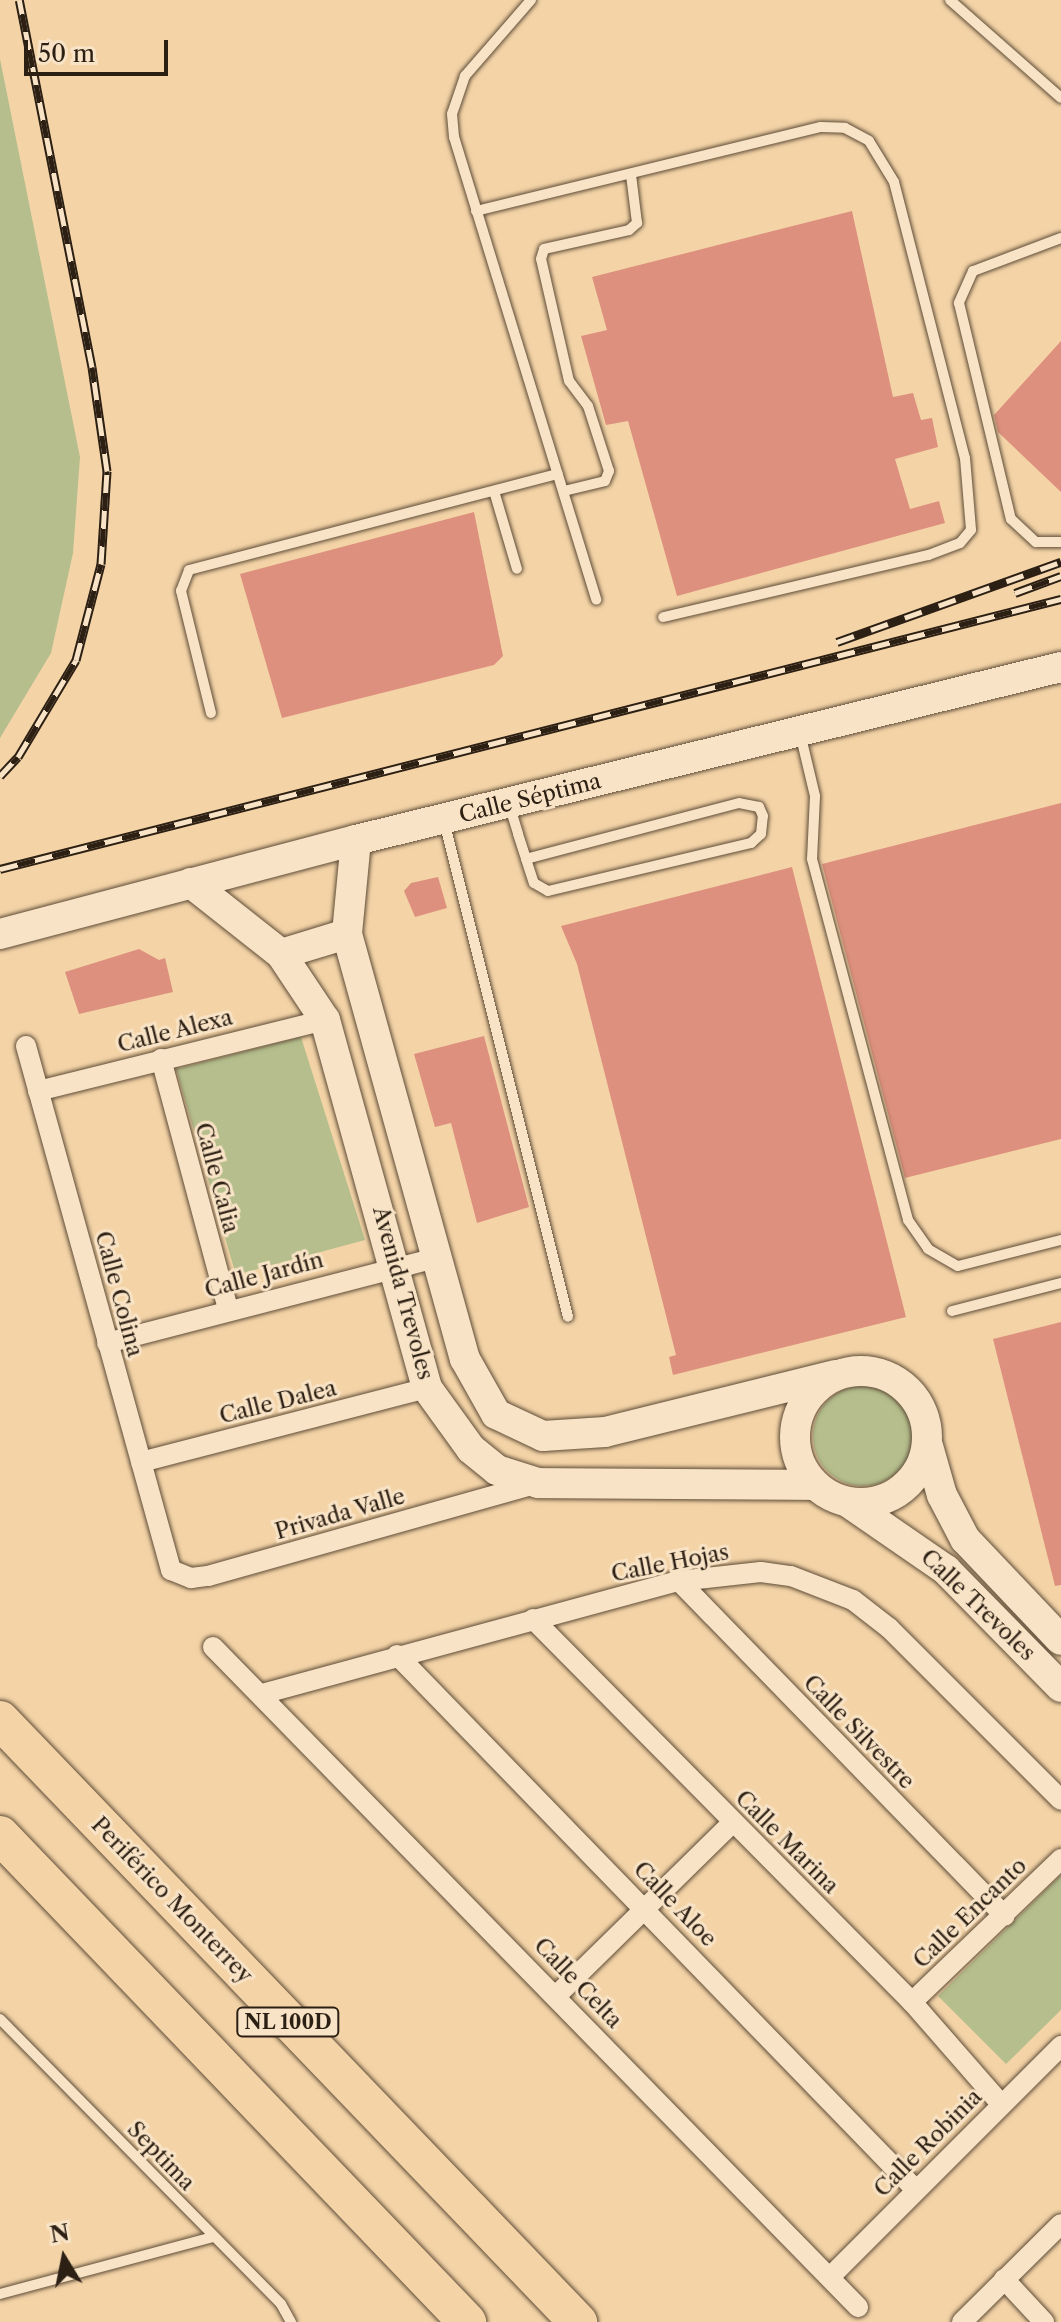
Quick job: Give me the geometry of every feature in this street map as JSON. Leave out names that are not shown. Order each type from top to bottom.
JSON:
[{"type":"highway","name":"Periférico Monterrey","points":[[0,1720],[578,2322]]},
{"type":"highway","name":"NL 100D","points":[[0,1835],[467,2322]]},
{"type":"street","name":"Calle Séptima","points":[[0,934],[356,840],[1061,667]]},
{"type":"street","name":"Avenida Trevoles","points":[[356,840],[347,934],[435,1258],[477,1386],[496,1414],[543,1436],[605,1432],[835,1375]]},
{"type":"street","name":"Avenida Trevoles","points":[[191,883],[281,954],[325,1020],[397,1266],[427,1388],[471,1449],[497,1470],[538,1483],[814,1485]]},
{"type":"street","points":[[281,954],[347,934]]},
{"type":"street","name":"Calle Alexa","points":[[38,1091],[325,1020]]},
{"type":"street","name":"Calle Colina","points":[[26,1046],[164,1555]]},
{"type":"street","name":"Calle Calia","points":[[161,1059],[228,1309]]},
{"type":"street","name":"Calle Jardín","points":[[107,1343],[228,1309],[435,1258]]},
{"type":"street","points":[[858,1370],[882,1373],[902,1384],[918,1401],[927,1423],[928,1446],[919,1471],[901,1491],[876,1502],[849,1503],[814,1485],[797,1457],[795,1424],[809,1395],[835,1375],[858,1370]]},
{"type":"street","name":"Calle Dalea","points":[[141,1462],[427,1388]]},
{"type":"street","name":"Calle Trevoles","points":[[928,1446],[942,1495],[965,1539],[1061,1640]]},
{"type":"street","name":"Privada Valle","points":[[164,1555],[180,1575],[208,1576],[538,1483]]},
{"type":"street","name":"Calle Trevoles","points":[[849,1503],[946,1570],[1061,1687]]},
{"type":"street","name":"Calle Hojas","points":[[262,1694],[679,1581],[761,1572],[812,1582],[853,1600],[921,1658],[1061,1800]]},
{"type":"street","name":"Calle Silvestre","points":[[679,1581],[1005,1916]]},
{"type":"street","name":"Calle Marina","points":[[533,1619],[912,2002],[1001,2104]]},
{"type":"street","name":"Calle Celta","points":[[213,1647],[557,1995],[858,2307]]},
{"type":"street","name":"Calle Aloe","points":[[397,1655],[648,1910],[915,2189]]},
{"type":"street","points":[[557,1995],[648,1910],[733,1822]]},
{"type":"street","name":"Calle Encanto","points":[[912,2002],[1061,1859]]},
{"type":"street","name":"Calle Robinia","points":[[830,2277],[1061,2046]]},
{"type":"street","points":[[962,2322],[1061,2224]]},
{"type":"street","points":[[1004,2279],[1044,2322]]},
{"type":"lane","points":[[531,0],[476,61],[457,94],[454,137],[596,600]]},
{"type":"lane","points":[[950,0],[1061,98]]},
{"type":"lane","points":[[476,211],[821,127],[845,128],[869,141],[894,182],[965,458],[971,530],[960,543],[928,555],[663,617]]},
{"type":"lane","points":[[564,491],[605,481],[609,471],[588,406],[569,381],[541,259],[544,249],[629,230],[637,223],[631,175]]},
{"type":"lane","points":[[1061,238],[973,271],[959,303],[1011,519],[1036,542],[1061,542]]},
{"type":"lane","points":[[211,713],[181,591],[189,570],[558,474]]},
{"type":"lane","points":[[494,491],[517,569]]},
{"type":"lane","points":[[799,731],[815,796],[812,859],[908,1220],[928,1249],[958,1266],[1061,1240]]},
{"type":"lane","points":[[509,803],[526,859],[534,883],[548,891],[751,843],[761,834],[763,816],[759,807],[739,803],[526,859]]},
{"type":"lane","points":[[444,819],[568,1317]]},
{"type":"lane","points":[[952,1311],[1061,1283]]},
{"type":"lane","name":"Septima","points":[[0,2019],[281,2304],[291,2322]]},
{"type":"lane","points":[[0,2294],[212,2237]]},
{"type":"lane","points":[[281,2304],[301,2322]]},
{"type":"green space","points":[[0,59],[80,457],[73,553],[51,653],[0,738]]},
{"type":"green space","points":[[301,1037],[365,1240],[236,1275],[176,1069]]},
{"type":"green space","points":[[863,1386],[882,1390],[898,1401],[909,1417],[913,1436],[909,1455],[898,1471],[882,1482],[863,1486],[844,1482],[828,1471],[817,1455],[813,1436],[817,1417],[828,1401],[844,1390]]},
{"type":"green space","points":[[1061,1875],[1061,2010],[1006,2064],[938,1996]]},
{"type":"building","points":[[852,211],[893,397],[913,393],[921,420],[932,418],[938,447],[895,459],[910,509],[939,501],[945,523],[677,596],[628,421],[606,425],[581,336],[607,330],[592,277]]},
{"type":"building","points":[[1061,341],[1061,492],[998,432],[994,415]]},
{"type":"building","points":[[474,512],[503,656],[494,665],[282,718],[240,574]]},
{"type":"building","points":[[1061,803],[1061,1139],[905,1178],[822,864]]},
{"type":"building","points":[[792,867],[906,1317],[673,1375],[669,1357],[676,1355],[577,964],[561,926]]},
{"type":"building","points":[[438,877],[447,908],[415,917],[404,891],[411,883]]},
{"type":"building","points":[[139,949],[159,960],[165,958],[173,992],[79,1014],[65,972]]},
{"type":"building","points":[[484,1036],[529,1207],[477,1223],[451,1123],[435,1127],[414,1054]]},
{"type":"building","points":[[1061,1322],[1061,1585],[1055,1586],[993,1339]]},
{"type":"railway","points":[[0,776],[18,757],[76,660],[101,564],[107,471],[92,367],[19,0]]},
{"type":"railway","points":[[837,642],[1061,562]]},
{"type":"railway","points":[[1015,593],[1061,576]]},
{"type":"railway","points":[[0,869],[1061,599]]}]
